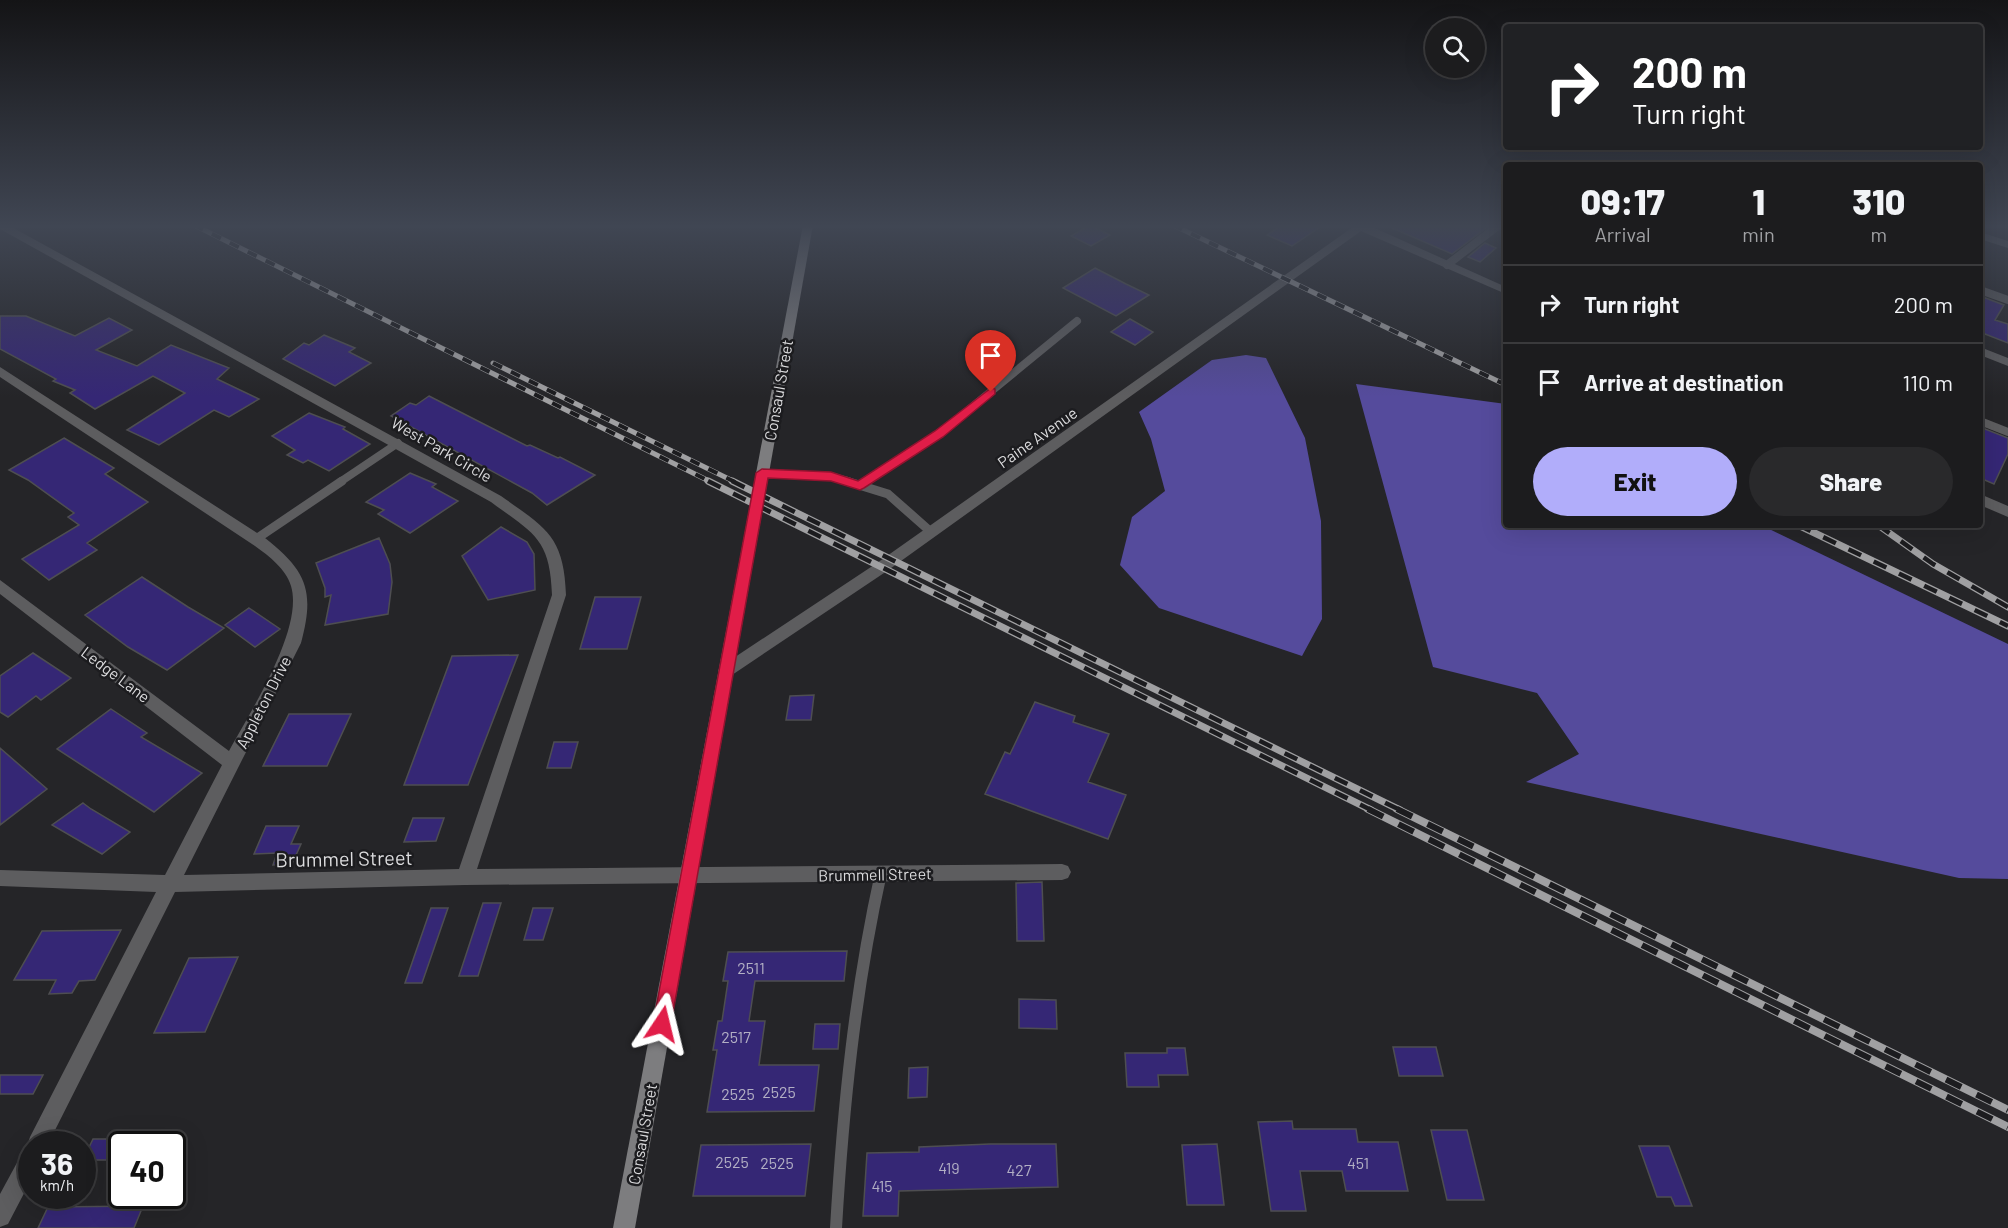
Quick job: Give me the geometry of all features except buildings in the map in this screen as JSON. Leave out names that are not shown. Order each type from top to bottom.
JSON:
[{"type":"street","name":"West Park Circle","points":[[105,282],[398,443],[505,505],[548,539],[559,564],[559,595],[465,878]]},
{"type":"street","name":"Consaul Street","points":[[624,1228],[797,282]]},
{"type":"street","name":"Paine Avenue","points":[[726,671],[931,532],[1280,282]]},
{"type":"street","points":[[1486,282],[1503,290]]},
{"type":"street","points":[[1983,352],[2008,362]]},
{"type":"street","name":"Appleton Drive","points":[[0,371],[256,539],[294,571],[301,596],[300,620],[293,643],[44,1131]]},
{"type":"street","points":[[1983,501],[2008,512]]},
{"type":"street","name":"Ledge Lane","points":[[0,586],[231,762]]},
{"type":"street","name":"Brummell Street","points":[[689,875],[1062,872]]},
{"type":"street","name":"Brummel Street","points":[[0,878],[171,884],[689,875]]},
{"type":"street","points":[[0,1216],[18,1182]]},
{"type":"lane","points":[[1983,291],[2008,300]]},
{"type":"lane","points":[[860,485],[939,434],[1077,321]]},
{"type":"lane","points":[[1983,422],[2008,432]]},
{"type":"lane","points":[[256,539],[398,443]]},
{"type":"lane","points":[[762,473],[831,476],[888,494],[931,532]]},
{"type":"lane","points":[[836,1228],[849,1048],[864,946],[881,873]]},
{"type":"shaded area","points":[[1246,355],[1266,358],[1305,438],[1321,521],[1322,619],[1302,656],[1159,608],[1120,565],[1132,517],[1165,491],[1151,439],[1139,412],[1212,360]]},
{"type":"shaded area","points":[[1356,384],[1503,404],[1503,528],[1767,528],[2008,644],[2008,879],[1959,878],[1526,782],[1579,754],[1537,693],[1433,667]]},
{"type":"railway","points":[[309,282],[711,482]]},
{"type":"railway","points":[[1292,282],[1503,384]]},
{"type":"railway","points":[[493,363],[735,482]]},
{"type":"railway","points":[[708,481],[1371,810]]},
{"type":"railway","points":[[732,481],[1400,810]]},
{"type":"railway","points":[[1804,528],[2008,626]]},
{"type":"railway","points":[[1882,528],[1933,564],[2008,607]]},
{"type":"railway","points":[[1368,809],[2008,1127]]},
{"type":"railway","points":[[1397,809],[2008,1110]]},
{"type":"route","points":[[662,1024],[762,473],[831,476],[860,485],[939,434],[991,392]]}]
